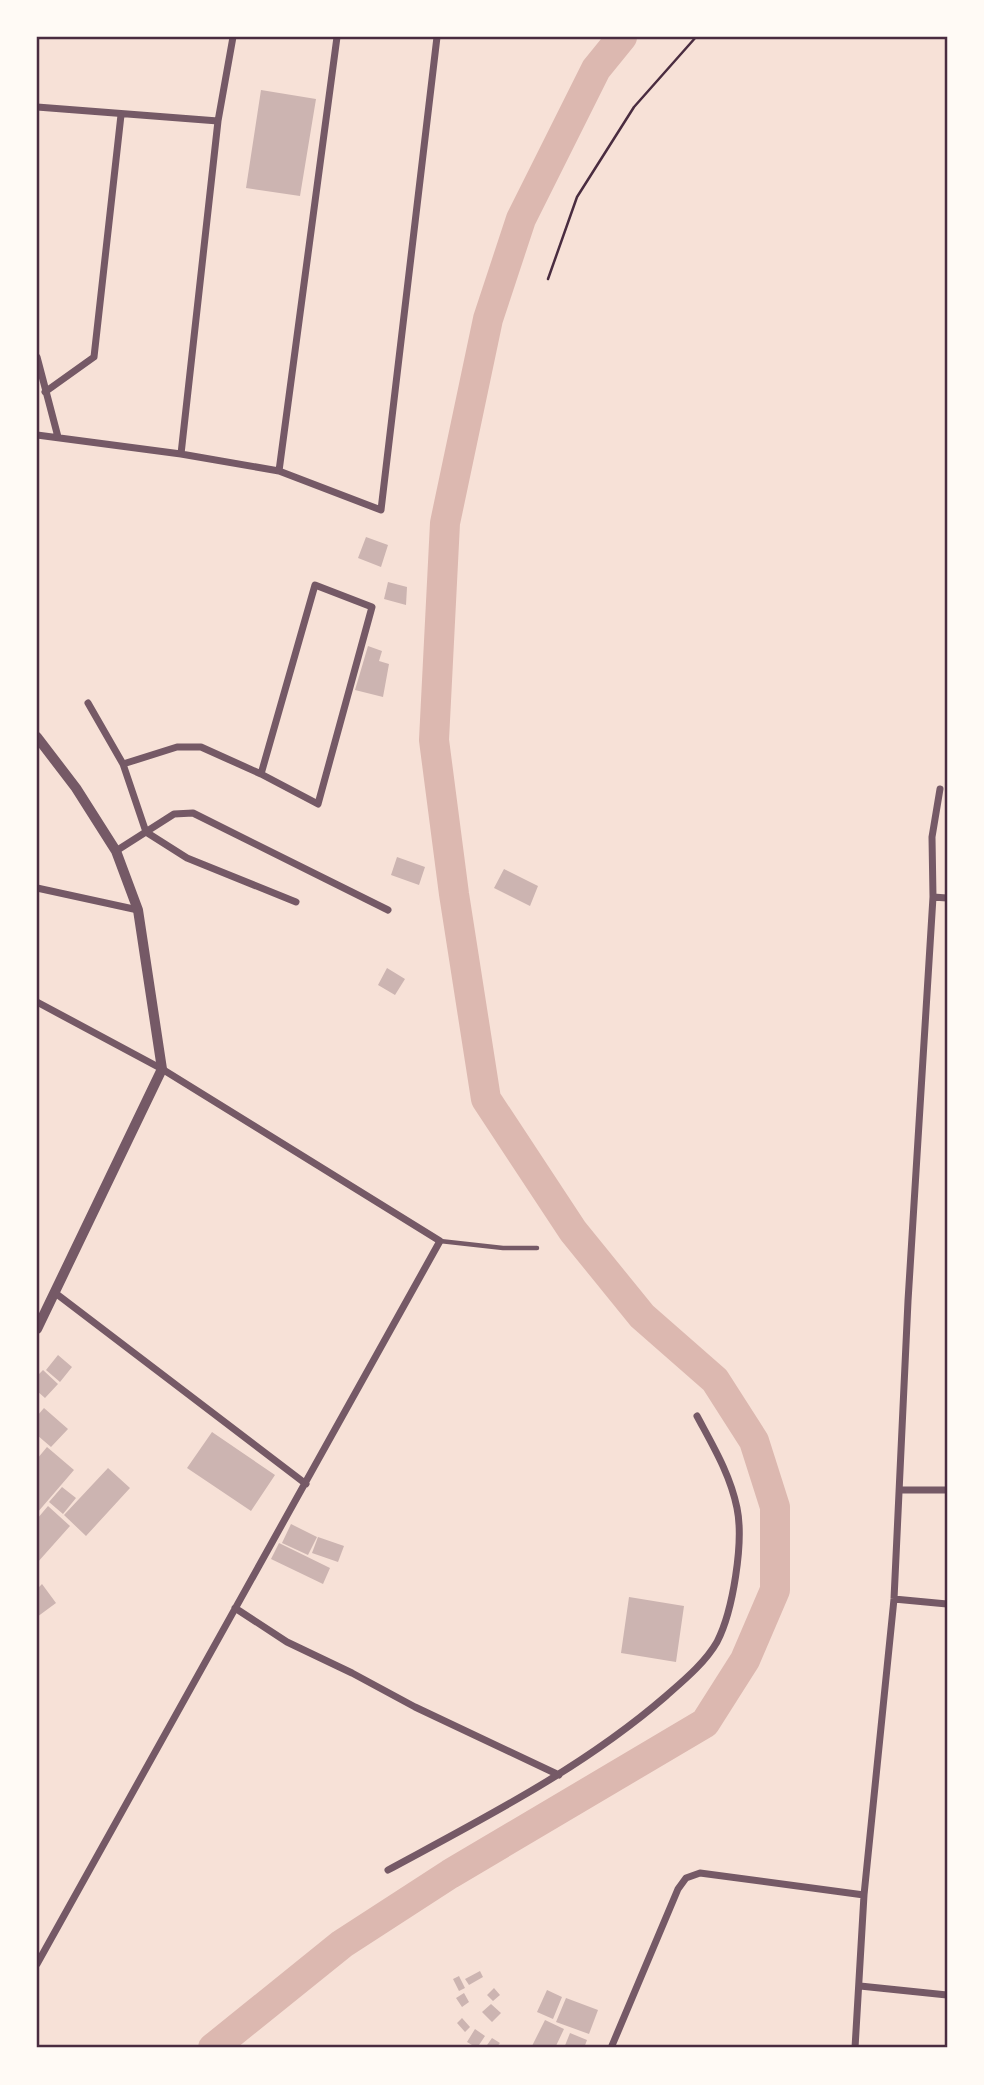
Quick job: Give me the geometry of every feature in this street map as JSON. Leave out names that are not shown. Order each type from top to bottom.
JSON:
[{"type":"street","points":[[181,454],[218,121],[233,37]]},
{"type":"street","points":[[279,471],[337,37]]},
{"type":"street","points":[[37,435],[181,454],[279,471],[381,510],[437,37]]},
{"type":"street","points":[[37,107],[218,121]]},
{"type":"street","points":[[46,392],[94,357],[121,115]]},
{"type":"street","points":[[37,357],[58,437]]},
{"type":"street","points":[[123,764],[177,747],[201,747],[318,804],[372,607],[315,585],[261,774]]},
{"type":"street","points":[[88,703],[123,764],[146,832],[187,858],[296,902]]},
{"type":"street","points":[[37,737],[76,788],[116,851],[138,910],[162,1069],[37,1329]]},
{"type":"street","points":[[855,2048],[864,1895],[894,1600],[909,1287],[933,897],[932,837],[940,789]]},
{"type":"street","points":[[116,851],[174,814],[193,813],[388,910]]},
{"type":"street","points":[[37,888],[138,910]]},
{"type":"street","points":[[933,897],[947,898]]},
{"type":"street","points":[[37,1002],[162,1069],[440,1241],[37,1964]]},
{"type":"street","points":[[54,1292],[306,1484]]},
{"type":"street","points":[[388,1870],[559,1775],[653,1707],[686,1678],[716,1643],[731,1606],[740,1532],[738,1511],[727,1471],[697,1416]]},
{"type":"street","points":[[900,1490],[947,1490]]},
{"type":"street","points":[[894,1600],[947,1604]]},
{"type":"street","points":[[235,1608],[287,1642],[415,1707],[559,1775]]},
{"type":"street","points":[[611,2048],[678,1889],[686,1878],[700,1873],[864,1895]]},
{"type":"street","points":[[860,1986],[947,1995]]},
{"type":"lane","points":[[440,1241],[503,1248],[537,1248]]},
{"type":"path","points":[[548,279],[578,197],[634,107],[696,37]]},
{"type":"building","points":[[261,90],[316,99],[300,196],[246,188]]},
{"type":"building","points":[[366,537],[388,545],[381,567],[358,558]]},
{"type":"building","points":[[388,582],[407,587],[406,605],[384,599]]},
{"type":"building","points":[[368,646],[382,651],[379,661],[389,664],[383,697],[355,690]]},
{"type":"building","points":[[397,857],[425,867],[419,885],[391,875]]},
{"type":"building","points":[[504,869],[538,886],[530,906],[494,888]]},
{"type":"building","points":[[387,968],[405,979],[395,995],[378,985]]},
{"type":"building","points":[[58,1355],[72,1367],[60,1382],[46,1370]]},
{"type":"building","points":[[43,1370],[58,1384],[45,1398],[37,1391],[37,1376]]},
{"type":"building","points":[[44,1408],[68,1429],[51,1447],[37,1435],[37,1416]]},
{"type":"building","points":[[212,1432],[275,1475],[251,1511],[187,1468]]},
{"type":"building","points":[[47,1447],[74,1470],[37,1513],[37,1459]]},
{"type":"building","points":[[108,1468],[130,1488],[86,1536],[64,1515]]},
{"type":"building","points":[[62,1487],[76,1498],[63,1514],[49,1502]]},
{"type":"building","points":[[48,1506],[70,1526],[37,1563],[37,1519]]},
{"type":"building","points":[[291,1524],[317,1537],[308,1555],[282,1543]]},
{"type":"building","points":[[318,1537],[344,1546],[338,1562],[312,1553]]},
{"type":"building","points":[[279,1543],[330,1568],[323,1584],[271,1559]]},
{"type":"building","points":[[42,1584],[56,1603],[37,1617],[37,1589]]},
{"type":"building","points":[[629,1597],[684,1606],[676,1662],[621,1653]]},
{"type":"building","points":[[480,1971],[483,1977],[469,1985],[465,1979]]},
{"type":"building","points":[[459,1976],[465,1988],[459,1991],[453,1979]]},
{"type":"building","points":[[494,1988],[500,1995],[493,2001],[487,1995]]},
{"type":"building","points":[[547,1990],[562,1997],[553,2019],[537,2012]]},
{"type":"building","points":[[464,1993],[469,2002],[462,2007],[456,1998]]},
{"type":"building","points":[[566,1998],[598,2010],[589,2034],[556,2022]]},
{"type":"building","points":[[491,2004],[501,2013],[492,2022],[482,2012]]},
{"type":"building","points":[[462,2018],[470,2027],[465,2032],[457,2023]]},
{"type":"building","points":[[545,2020],[564,2029],[555,2048],[531,2048]]},
{"type":"building","points":[[475,2029],[485,2036],[477,2048],[467,2042]]},
{"type":"building","points":[[570,2033],[587,2040],[584,2048],[564,2048]]},
{"type":"building","points":[[492,2038],[500,2043],[496,2048],[485,2048]]},
{"type":"waterway","points":[[213,2048],[342,1944],[450,1874],[705,1723],[745,1660],[775,1590],[775,1507],[754,1441],[715,1380],[642,1316],[573,1231],[486,1099],[454,894],[434,740],[445,523],[488,319],[521,219],[596,69],[622,37]]}]
